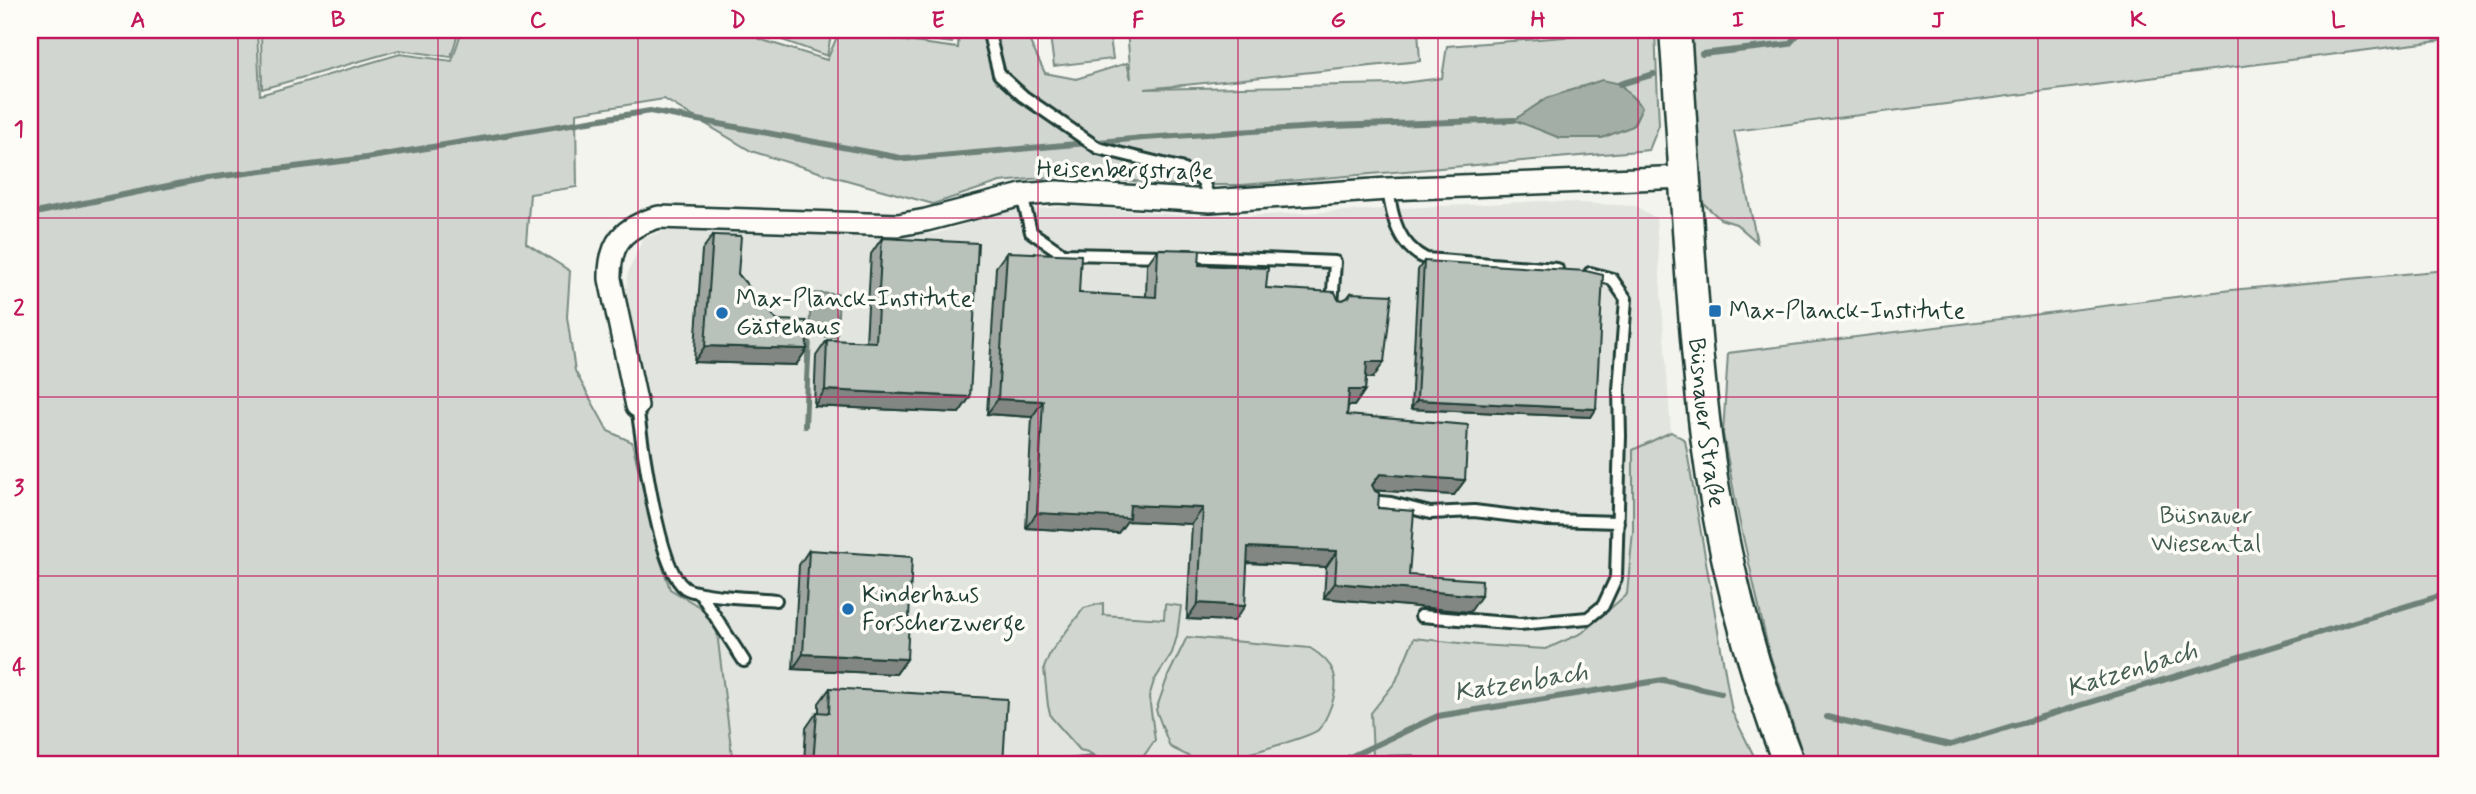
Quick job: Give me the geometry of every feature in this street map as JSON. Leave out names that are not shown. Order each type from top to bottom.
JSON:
[{"type":"street","name":"Büsnauer Straße","points":[[1675,30],[1706,437],[1743,624],[1789,764]]},
{"type":"street","name":"Heisenbergstraße","points":[[637,406],[610,279],[610,262],[613,249],[625,232],[639,223],[659,217],[898,225],[1022,195],[1057,192],[1210,201],[1388,189],[1686,177]]},
{"type":"lane","points":[[988,30],[999,74],[1023,96],[1098,148],[1180,168],[1203,181],[1210,201]]},
{"type":"lane","points":[[1388,189],[1391,210],[1402,241],[1416,254],[1436,266],[1567,270]]},
{"type":"lane","points":[[1022,195],[1031,232],[1063,254],[1335,262],[1332,308]]},
{"type":"lane","points":[[1422,616],[1520,624],[1588,618],[1602,606],[1616,578],[1619,390],[1626,299],[1612,279],[1581,274]]},
{"type":"lane","points":[[637,406],[660,533],[672,572],[685,587],[700,593],[776,600]]},
{"type":"lane","points":[[1368,501],[1391,503],[1430,513],[1474,511],[1549,520],[1618,522]]},
{"type":"lane","points":[[700,593],[744,661]]},
{"type":"shaded area","points":[[1602,80],[1620,84],[1642,107],[1633,126],[1602,138],[1560,138],[1514,120],[1547,98]]},
{"type":"shaded area","points":[[1542,201],[1636,206],[1656,218],[1671,432],[1633,450],[1633,531],[1627,594],[1582,633],[1546,649],[1414,638],[1396,681],[1371,714],[1374,756],[1417,755],[1389,764],[1315,764],[1317,756],[1271,764],[733,764],[715,616],[670,589],[659,556],[632,442],[644,427],[625,320],[627,275],[643,238],[673,228],[746,226],[827,232],[935,234],[1001,212],[1074,206],[1177,215],[1243,216]]},
{"type":"shaded area","points":[[811,293],[839,294],[837,337],[809,336]]},
{"type":"shaded area","points":[[1092,756],[1102,764],[1061,764],[1067,759]]},
{"type":"green space","points":[[30,30],[257,30],[260,95],[400,54],[452,61],[462,30],[747,30],[759,39],[827,60],[839,32],[958,48],[959,30],[1028,30],[1028,38],[1045,73],[1076,79],[1127,63],[1131,79],[1127,30],[1418,30],[1420,61],[1145,89],[1394,84],[1442,78],[1447,46],[1655,30],[1659,125],[1649,150],[1242,185],[1175,185],[1072,175],[1000,182],[933,204],[751,151],[664,99],[576,113],[577,187],[530,194],[526,243],[570,271],[567,317],[575,371],[608,431],[632,442],[659,556],[670,589],[715,616],[733,764],[30,764]]},
{"type":"green space","points":[[261,30],[459,30],[451,57],[399,50],[262,89]]},
{"type":"green space","points":[[754,30],[832,30],[827,56]]},
{"type":"green space","points":[[846,30],[954,30],[952,43]]},
{"type":"green space","points":[[1109,30],[1113,59],[1054,66],[1050,36]]},
{"type":"green space","points":[[1691,30],[2446,30],[2446,40],[1734,131],[1757,242],[1736,224],[1720,219],[1702,202]]},
{"type":"green space","name":"Büsnauer Wiesental","points":[[2446,270],[2446,764],[1806,764],[1769,652],[1739,519],[1723,434],[1728,353],[2231,290]]},
{"type":"green space","points":[[1671,432],[1685,440],[1732,712],[1758,764],[1389,764],[1414,755],[1373,756],[1371,713],[1396,681],[1414,638],[1546,649],[1582,633],[1627,594],[1633,531],[1633,450]]},
{"type":"green space","points":[[1103,603],[1103,615],[1164,619],[1165,604],[1181,606],[1172,653],[1154,681],[1149,697],[1155,740],[1138,764],[1108,764],[1080,750],[1051,717],[1048,706],[1044,668],[1050,653],[1084,608]]},
{"type":"green space","points":[[1187,637],[1310,648],[1325,660],[1334,672],[1334,696],[1322,725],[1311,734],[1212,762],[1196,760],[1170,747],[1156,710],[1168,676]]},
{"type":"building","points":[[713,235],[741,236],[738,274],[776,320],[806,321],[807,349],[705,346]]},
{"type":"building","points":[[882,238],[978,243],[970,397],[825,390],[827,340],[876,342]]},
{"type":"building","points":[[1158,249],[1200,250],[1199,265],[1268,268],[1266,288],[1335,292],[1338,299],[1343,300],[1351,293],[1392,295],[1384,362],[1367,362],[1365,390],[1349,390],[1347,415],[1468,425],[1465,480],[1380,474],[1372,485],[1379,493],[1378,508],[1414,511],[1409,575],[1482,580],[1481,596],[1335,583],[1337,551],[1248,547],[1245,606],[1198,603],[1203,508],[1130,505],[1129,518],[1037,513],[1043,401],[998,399],[1007,252],[1081,255],[1079,293],[1156,297]]},
{"type":"building","points":[[1424,261],[1586,271],[1603,275],[1596,409],[1417,400]]},
{"type":"building","name":"Kinderhaus Forscherzwerge","points":[[809,550],[912,557],[907,659],[803,654]]},
{"type":"building","points":[[830,688],[1007,699],[1003,764],[813,764],[817,712],[829,713]]},
{"type":"waterway","points":[[1702,54],[1789,44],[1802,30]]},
{"type":"waterway","points":[[1620,84],[1654,74]]},
{"type":"waterway","points":[[30,214],[207,178],[366,158],[650,111],[906,159],[1144,138],[1331,126],[1514,120]]},
{"type":"waterway","points":[[805,426],[809,336]]},
{"type":"waterway","name":"Katzenbach","points":[[1827,717],[1950,745],[2446,594]]},
{"type":"waterway","name":"Katzenbach","points":[[1335,764],[1438,716],[1663,680],[1721,693]]},
{"type":"place","name":"Max-Planck-Institute","points":[[1715,311]]},
{"type":"place","name":"Max-Planck-Institute Gästehaus","points":[[722,313]]},
{"type":"place","name":"Kinderhaus Forscherzwerge","points":[[848,609]]}]
